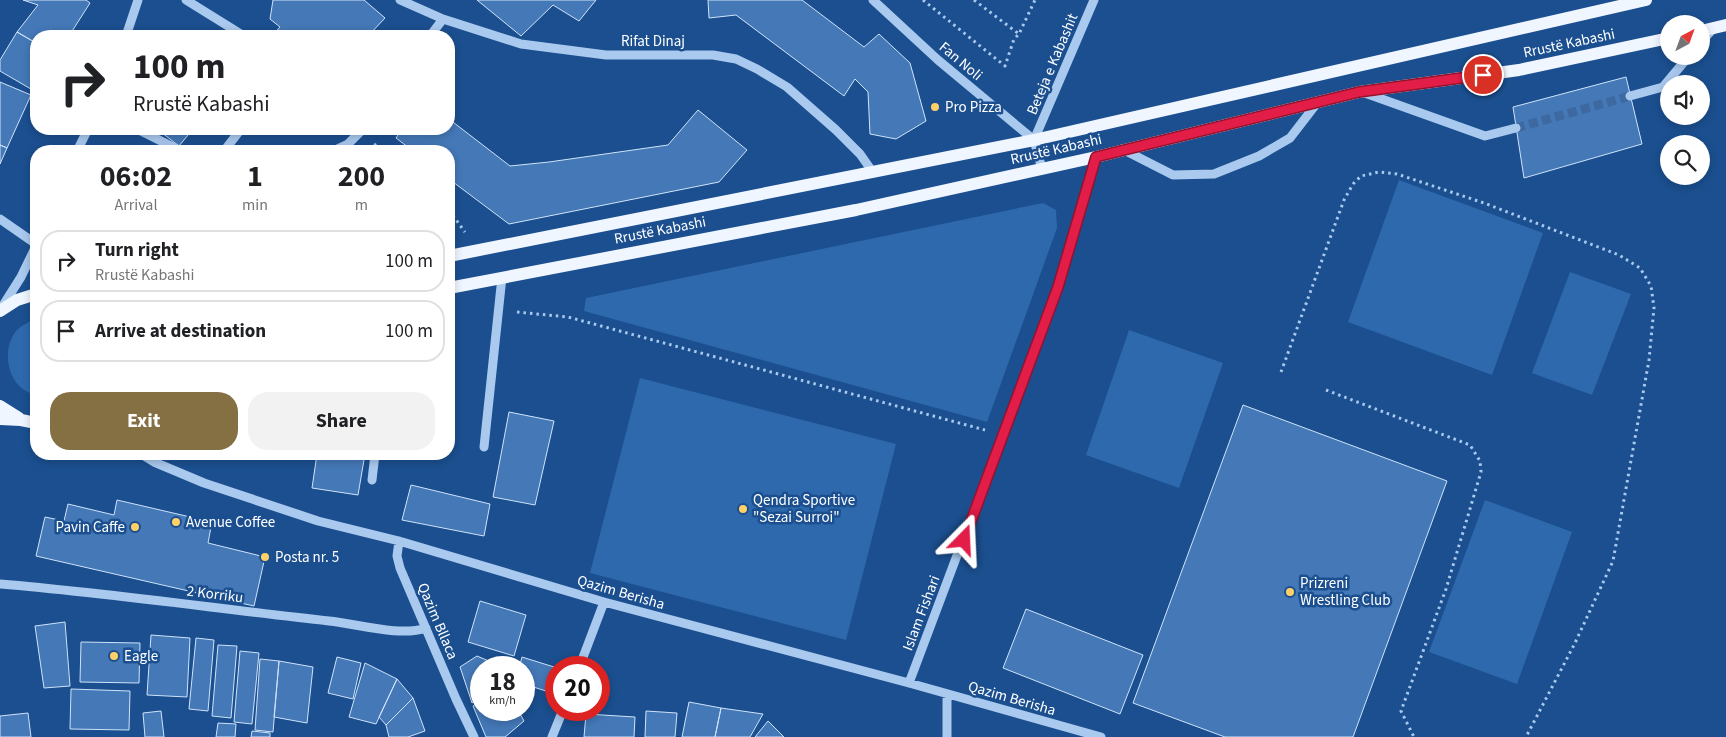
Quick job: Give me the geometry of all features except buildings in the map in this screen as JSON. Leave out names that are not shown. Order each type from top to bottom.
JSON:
[{"type":"main road","name":"Rrustë Kabashi","points":[[455,255],[1034,140],[1646,0]]},
{"type":"main road","points":[[1710,28],[1726,25]]},
{"type":"main road","name":"Rrustë Kabashi","points":[[455,287],[856,210],[1096,157],[1122,149],[1359,92],[1519,70],[1660,40]]},
{"type":"main road","points":[[0,311],[17,300],[30,296]]},
{"type":"main road","points":[[0,406],[21,420]]},
{"type":"main road","points":[[0,419],[30,422]]},
{"type":"street","points":[[128,30],[138,0]]},
{"type":"street","points":[[186,0],[234,30]]},
{"type":"street","name":"Rifat Dinaj","points":[[400,0],[443,18],[521,44],[606,55],[713,54],[736,59],[787,87],[836,130],[860,154],[872,171]]},
{"type":"street","name":"Fan Noli","points":[[874,0],[938,60],[1034,140]]},
{"type":"street","name":"Beteja e Kabashit","points":[[1034,140],[1094,0]]},
{"type":"street","points":[[434,30],[443,18]]},
{"type":"street","points":[[1630,96],[1662,87],[1681,65]]},
{"type":"street","points":[[1359,92],[1485,136],[1516,128]]},
{"type":"street","points":[[1122,149],[1173,175],[1214,174],[1259,156],[1290,138],[1317,103]]},
{"type":"street","points":[[149,135],[169,145]]},
{"type":"street","points":[[229,145],[236,135]]},
{"type":"street","points":[[346,145],[358,135]]},
{"type":"street","points":[[1034,140],[1042,169]]},
{"type":"street","name":"Islam Fishari","points":[[909,683],[1058,287],[1096,157]]},
{"type":"street","points":[[0,219],[30,241]]},
{"type":"street","points":[[0,311],[21,277],[30,258]]},
{"type":"street","points":[[484,447],[502,277]]},
{"type":"street","name":"Qazim Berisha","points":[[153,460],[204,483],[318,521],[399,540],[604,602],[909,683],[1100,737]]},
{"type":"street","points":[[372,480],[374,460]]},
{"type":"street","name":"Qazim Bllaca","points":[[399,540],[397,556],[400,568],[474,737]]},
{"type":"street","name":"2 Korriku","points":[[0,584],[68,590],[346,623],[405,632],[426,628]]},
{"type":"street","points":[[584,656],[604,602]]},
{"type":"street","points":[[947,694],[947,737]]},
{"type":"street","points":[[552,737],[559,721]]},
{"type":"path","points":[[922,0],[1005,66],[1014,39],[1019,34],[1035,0]]},
{"type":"path","points":[[974,0],[1019,34]]},
{"type":"path","points":[[1281,372],[1344,200],[1353,184],[1362,176],[1379,172],[1397,174],[1484,202],[1619,255],[1640,268],[1650,286],[1654,308],[1649,360],[1613,561],[1575,643],[1526,737]]},
{"type":"path","points":[[455,218],[478,250]]},
{"type":"path","points":[[499,310],[568,318],[1002,435]]},
{"type":"path","points":[[1326,390],[1470,445],[1480,461],[1481,472],[1446,589],[1401,711],[1414,737]]},
{"type":"shaded area","points":[[1399,180],[1543,233],[1492,375],[1348,322]]},
{"type":"shaded area","points":[[1043,203],[1056,210],[1057,228],[987,422],[584,311],[586,298]]},
{"type":"shaded area","points":[[1570,272],[1631,294],[1592,395],[1532,373]]},
{"type":"shaded area","points":[[30,322],[30,393],[13,378],[8,359],[8,349],[11,340],[16,331]]},
{"type":"shaded area","points":[[1129,330],[1223,363],[1179,488],[1086,455]]},
{"type":"shaded area","name":"Qendra Sportive \"Sezai Surroi\"","points":[[640,378],[896,444],[846,640],[590,573]]},
{"type":"shaded area","points":[[1485,500],[1572,532],[1517,684],[1429,652]]},
{"type":"tunnel","points":[[1516,128],[1630,96]]},
{"type":"place","name":"Pro Pizza","points":[[935,107]]},
{"type":"place","name":"Qendra Sportive \"Sezai Surroi\"","points":[[743,509]]},
{"type":"place","name":"Avenue Coffee","points":[[176,522]]},
{"type":"place","name":"Pavin Caffe","points":[[135,527]]},
{"type":"place","name":"Posta nr. 5","points":[[265,557]]},
{"type":"place","name":"Prizreni Wrestling Club","points":[[1290,592]]},
{"type":"place","name":"Eagle","points":[[114,656]]},
{"type":"route","points":[[964,540],[1058,287],[1096,157],[1122,149],[1359,92],[1483,75]]}]
